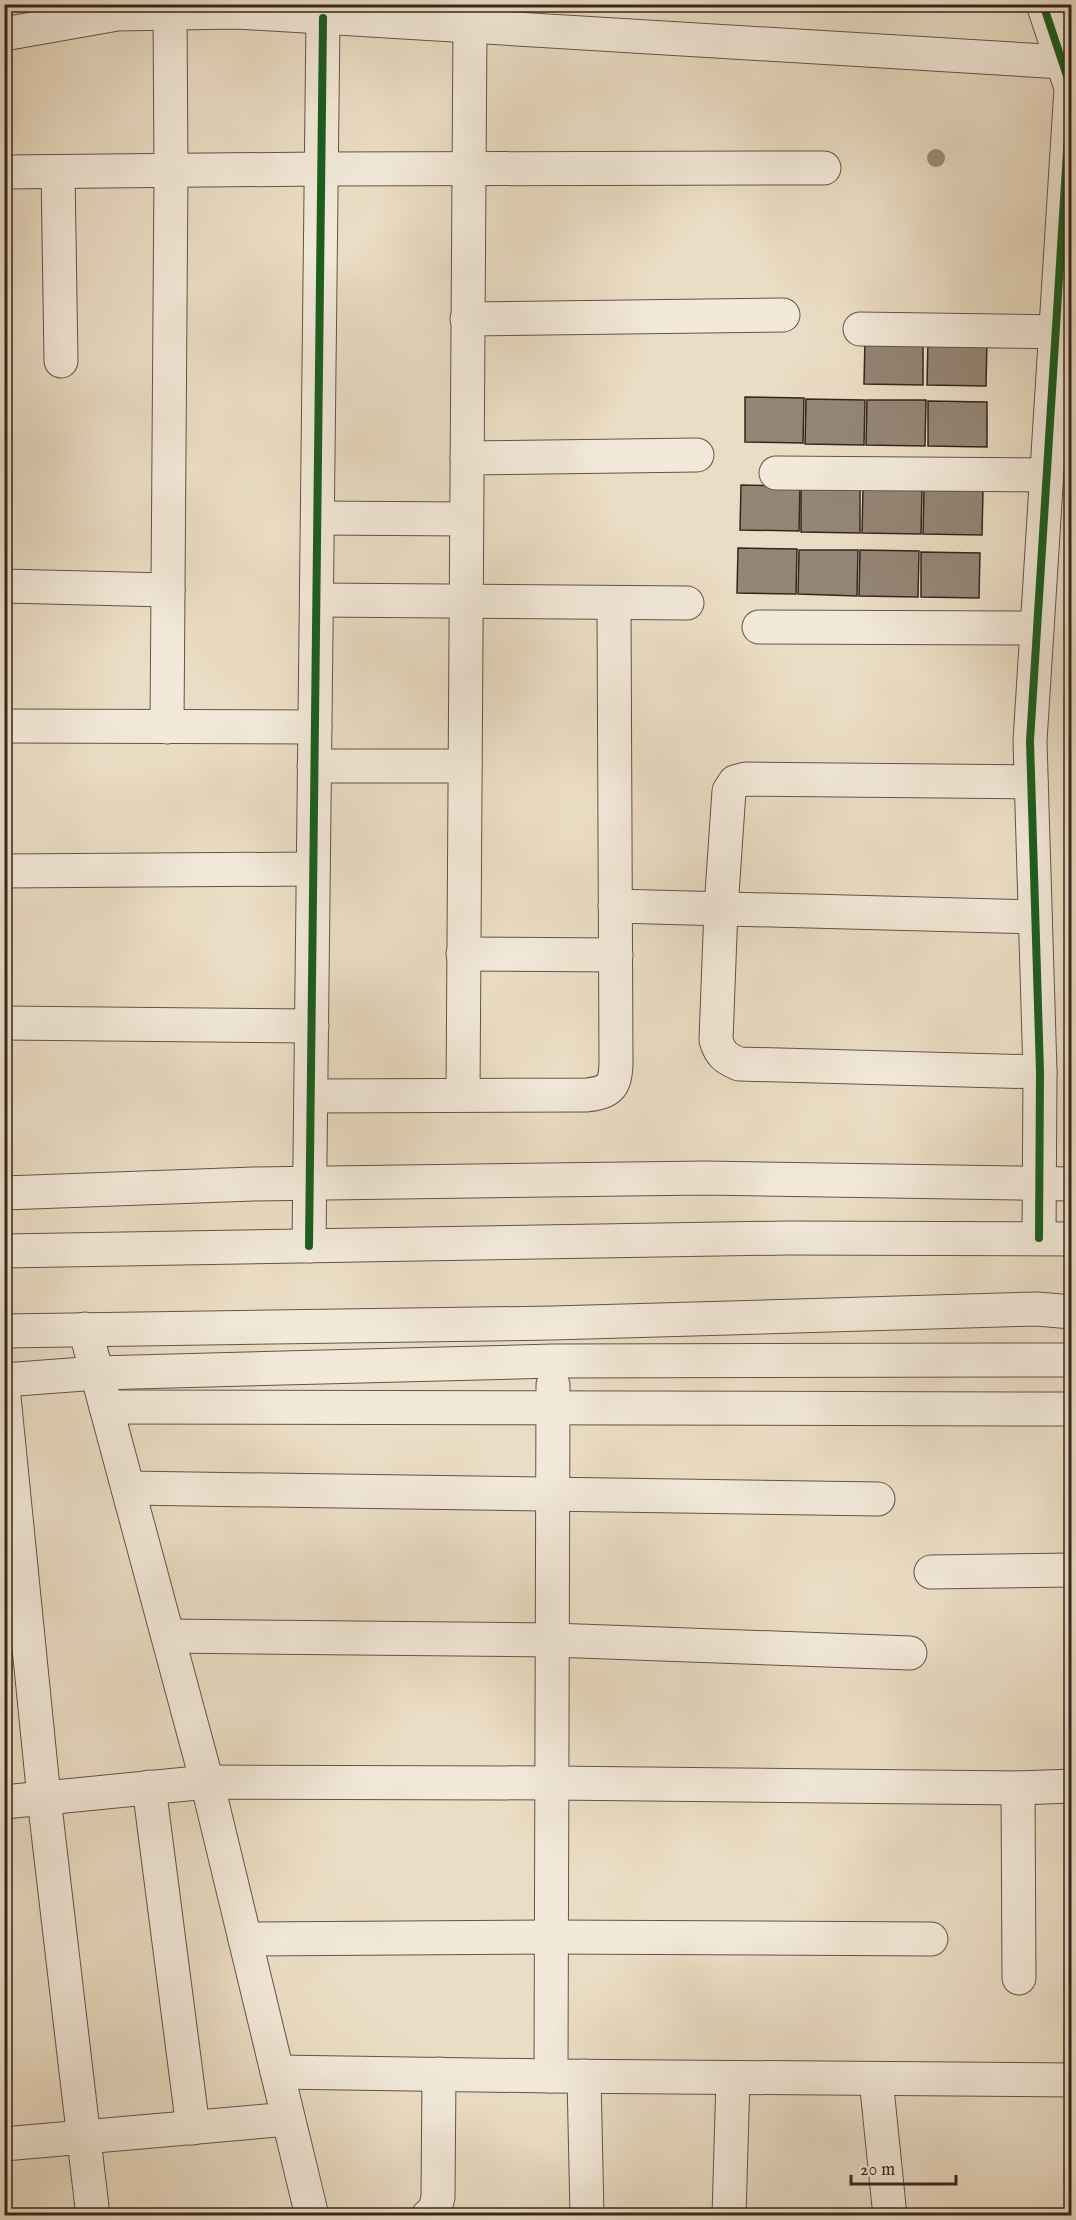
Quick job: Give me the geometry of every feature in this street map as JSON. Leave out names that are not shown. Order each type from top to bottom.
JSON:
[{"type":"street","points":[[1039,1238],[1040,1072],[1030,741],[1046,475],[1064,332],[1071,88],[1043,4]]},
{"type":"street","points":[[4,34],[117,14],[237,12],[1062,62]]},
{"type":"street","points":[[167,727],[170,13]]},
{"type":"street","points":[[309,1246],[323,18]]},
{"type":"street","points":[[462,1095],[470,26]]},
{"type":"street","points":[[4,172],[824,168]]},
{"type":"street","points":[[57,172],[61,361]]},
{"type":"street","points":[[467,320],[783,315]]},
{"type":"street","points":[[860,329],[1064,332]]},
{"type":"street","points":[[467,458],[697,455]]},
{"type":"street","points":[[776,473],[1046,475]]},
{"type":"street","points":[[318,518],[466,519]]},
{"type":"street","points":[[4,586],[168,590]]},
{"type":"street","points":[[317,600],[687,603]]},
{"type":"street","points":[[311,1096],[587,1095],[601,1093],[611,1087],[616,1075],[614,603]]},
{"type":"street","points":[[759,627],[1037,628]]},
{"type":"street","points":[[4,726],[315,727]]},
{"type":"street","points":[[314,766],[465,766]]},
{"type":"street","points":[[1031,782],[746,779],[735,782],[729,791],[721,908],[716,1040],[719,1051],[726,1059],[739,1064],[1040,1072]]},
{"type":"street","points":[[4,871],[313,869]]},
{"type":"street","points":[[615,906],[1035,917]]},
{"type":"street","points":[[463,954],[616,955]]},
{"type":"street","points":[[4,1023],[312,1026]]},
{"type":"street","points":[[4,1193],[310,1184],[705,1178],[1071,1184]]},
{"type":"street","points":[[4,1251],[786,1238],[1071,1239]]},
{"type":"street","points":[[4,1331],[553,1323],[1037,1309],[1071,1311]]},
{"type":"street","points":[[550,2076],[553,1323]]},
{"type":"street","points":[[85,1329],[207,1782],[312,2216]]},
{"type":"street","points":[[4,1380],[97,1373],[553,1361],[1071,1360]]},
{"type":"street","points":[[4,1397],[8,1464],[44,1798],[93,2216]]},
{"type":"street","points":[[106,1407],[553,1406],[1071,1409]]},
{"type":"street","points":[[128,1488],[878,1499]]},
{"type":"street","points":[[931,1572],[1071,1570]]},
{"type":"street","points":[[168,1636],[552,1640],[910,1653]]},
{"type":"street","points":[[4,1802],[207,1782],[1018,1788],[1071,1786]]},
{"type":"street","points":[[149,1787],[192,2128]]},
{"type":"street","points":[[1018,1788],[1019,1978]]},
{"type":"street","points":[[245,1940],[551,1936],[932,1940]]},
{"type":"street","points":[[277,2072],[1071,2080]]},
{"type":"street","points":[[428,2216],[435,2210],[438,2197],[439,2074]]},
{"type":"street","points":[[584,2076],[587,2216]]},
{"type":"street","points":[[729,2216],[733,2078]]},
{"type":"street","points":[[876,2079],[890,2216]]},
{"type":"street","points":[[4,2144],[288,2119]]},
{"type":"building","points":[[865,339],[923,340],[923,385],[864,384]]},
{"type":"building","points":[[928,339],[987,340],[986,386],[927,385]]},
{"type":"building","points":[[745,397],[804,398],[803,443],[745,442]]},
{"type":"building","points":[[806,399],[865,400],[864,445],[805,444]]},
{"type":"building","points":[[867,400],[926,400],[925,446],[866,445]]},
{"type":"building","points":[[928,401],[987,402],[987,447],[928,446]]},
{"type":"building","points":[[741,485],[800,486],[799,531],[740,530]]},
{"type":"building","points":[[801,487],[860,488],[860,533],[801,532]]},
{"type":"building","points":[[863,488],[922,489],[921,534],[862,533]]},
{"type":"building","points":[[924,489],[983,490],[982,535],[923,534]]},
{"type":"building","points":[[738,548],[797,549],[796,594],[737,593]]},
{"type":"building","points":[[799,550],[858,550],[857,596],[798,594]]},
{"type":"building","points":[[860,550],[919,551],[918,597],[859,596]]},
{"type":"building","points":[[921,552],[980,553],[979,598],[921,597]]},
{"type":"cycle path","points":[[1039,1238],[1040,1072],[1030,741],[1071,88],[1043,4]]},
{"type":"cycle path","points":[[309,1246],[323,18]]}]
